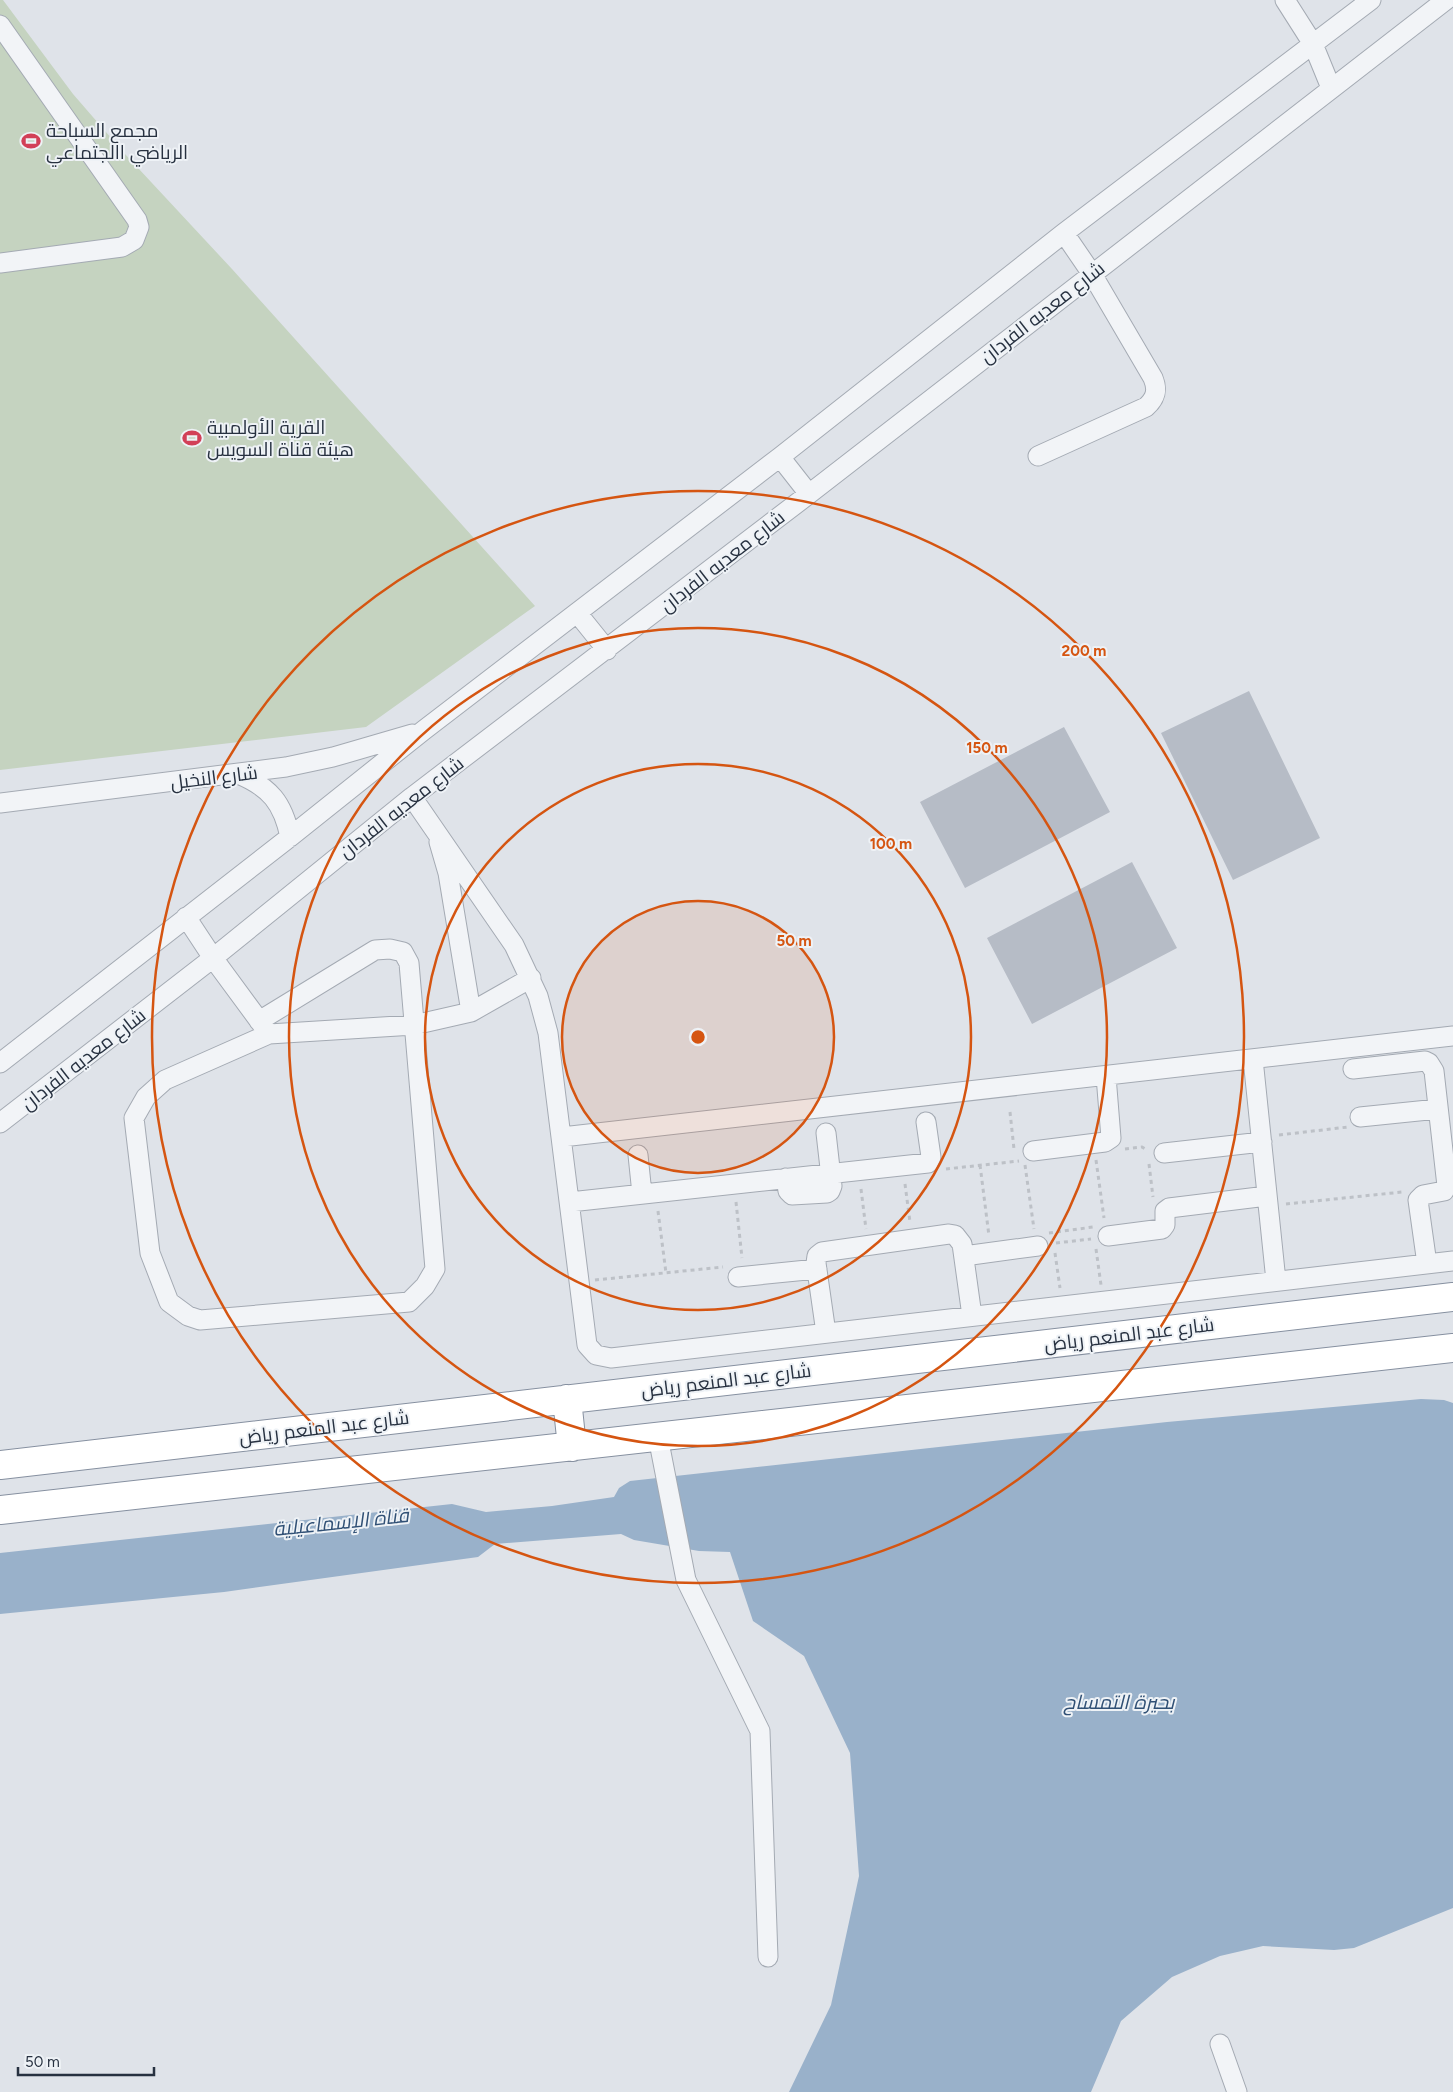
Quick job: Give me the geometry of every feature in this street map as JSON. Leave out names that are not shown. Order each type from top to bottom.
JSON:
[{"type":"highway","name":"شارع عبد المنعم رياض","points":[[0,1465],[1453,1297]]},
{"type":"highway","points":[[0,1510],[1453,1348]]},
{"type":"highway","points":[[567,1398],[572,1447]]},
{"type":"street","points":[[1285,0],[1313,44],[1331,88]]},
{"type":"street","points":[[0,1063],[424,730],[578,614],[780,457],[1064,233],[1370,0]]},
{"type":"street","name":"شارع معديه الفردان","points":[[0,1123],[213,958],[412,797],[809,494],[1446,0]]},
{"type":"street","points":[[0,25],[137,220],[138,227],[134,240],[122,246],[0,263]]},
{"type":"street","points":[[1038,456],[1146,407],[1152,402],[1156,394],[1153,378],[1092,274],[1064,233]]},
{"type":"street","points":[[780,457],[809,494]]},
{"type":"street","points":[[578,614],[606,650]]},
{"type":"street","name":"شارع النخيل","points":[[0,803],[238,774],[333,757],[379,745],[424,730]]},
{"type":"street","points":[[238,774],[254,781],[274,798],[287,820],[290,837]]},
{"type":"street","points":[[412,797],[504,929],[531,978],[548,1033],[587,1344],[596,1355],[603,1358],[1453,1261]]},
{"type":"street","points":[[434,826],[448,874],[471,1012]]},
{"type":"street","points":[[186,917],[213,958],[264,1027]]},
{"type":"street","points":[[390,949],[402,952],[409,963],[414,1026],[435,1269],[426,1286],[409,1302],[200,1320],[188,1316],[169,1302],[150,1253],[134,1118],[146,1097],[165,1080],[264,1027],[375,950],[390,949]]},
{"type":"street","points":[[264,1027],[414,1026],[471,1012],[531,978]]},
{"type":"street","points":[[562,1138],[1453,1036]]},
{"type":"street","points":[[1253,1059],[1276,1281]]},
{"type":"street","points":[[1353,1070],[1421,1062],[1429,1063],[1434,1070],[1444,1114],[1446,1189],[1420,1197],[1418,1203],[1427,1264]]},
{"type":"street","points":[[1024,1154],[1105,1142],[1111,1138],[1106,1076]]},
{"type":"street","points":[[1360,1118],[1444,1114]]},
{"type":"street","points":[[570,1202],[902,1166],[930,1161],[926,1122]]},
{"type":"street","points":[[826,1133],[830,1174]]},
{"type":"street","points":[[1164,1152],[1262,1142]]},
{"type":"street","points":[[638,1155],[649,1194]]},
{"type":"street","points":[[1102,1231],[1162,1229],[1165,1225],[1165,1211],[1169,1208],[1268,1201]]},
{"type":"street","points":[[826,1333],[816,1262],[822,1252],[949,1234],[955,1235],[963,1250],[972,1316]]},
{"type":"street","points":[[963,1250],[1042,1239]]},
{"type":"street","points":[[735,1269],[817,1269]]},
{"type":"street","points":[[658,1438],[686,1580],[760,1731],[768,1957]]},
{"type":"street","points":[[1220,2044],[1237,2092]]},
{"type":"path","points":[[1010,1112],[1024,1154],[1042,1239],[1063,1306]]},
{"type":"path","points":[[1094,1152],[1102,1231],[1104,1301]]},
{"type":"path","points":[[963,1250],[990,1241],[980,1165]]},
{"type":"path","points":[[902,1166],[912,1239]]},
{"type":"path","points":[[858,1170],[868,1244]]},
{"type":"path","points":[[580,1282],[666,1273],[735,1269],[734,1184]]},
{"type":"path","points":[[1268,1201],[1406,1191],[1420,1197]]},
{"type":"path","points":[[649,1194],[666,1273]]},
{"type":"path","points":[[1042,1239],[1052,1232],[1092,1227],[1102,1231]]},
{"type":"path","points":[[1092,1227],[1102,1231]]},
{"type":"path","points":[[1042,1239],[1102,1231]]},
{"type":"path","points":[[1042,1239],[1052,1232]]},
{"type":"green space","name":"القرية الأولمبية هيئة قناة السويس","points":[[0,0],[3,0],[73,94],[125,154],[232,269],[535,606],[366,727],[0,770]]},
{"type":"water","name":"بحيرة التمساح","points":[[1421,1399],[1444,1400],[1453,1403],[1453,1908],[1354,1948],[1334,1950],[1263,1946],[1220,1956],[1172,1977],[1121,2021],[1091,2092],[789,2092],[831,2005],[859,1876],[850,1753],[804,1656],[753,1621],[730,1552],[699,1551],[634,1540],[621,1534],[495,1544],[478,1557],[224,1592],[0,1614],[0,1553],[452,1504],[486,1512],[552,1506],[614,1497],[619,1488],[630,1481],[1167,1422]]},
{"type":"building","points":[[1249,691],[1320,838],[1233,880],[1161,733]]},
{"type":"building","points":[[1064,727],[1110,812],[965,888],[920,802]]},
{"type":"building","points":[[1132,862],[1177,948],[1032,1024],[987,938]]},
{"type":"place","name":"مجمع السباحة الرياضي االجتماعي","points":[[31,141]]},
{"type":"place","name":"القرية الأولمبية هيئة قناة السويس","points":[[192,438]]},
{"type":"water label","name":"قناة الإسماعيلية","points":[[341,1522]]}]
